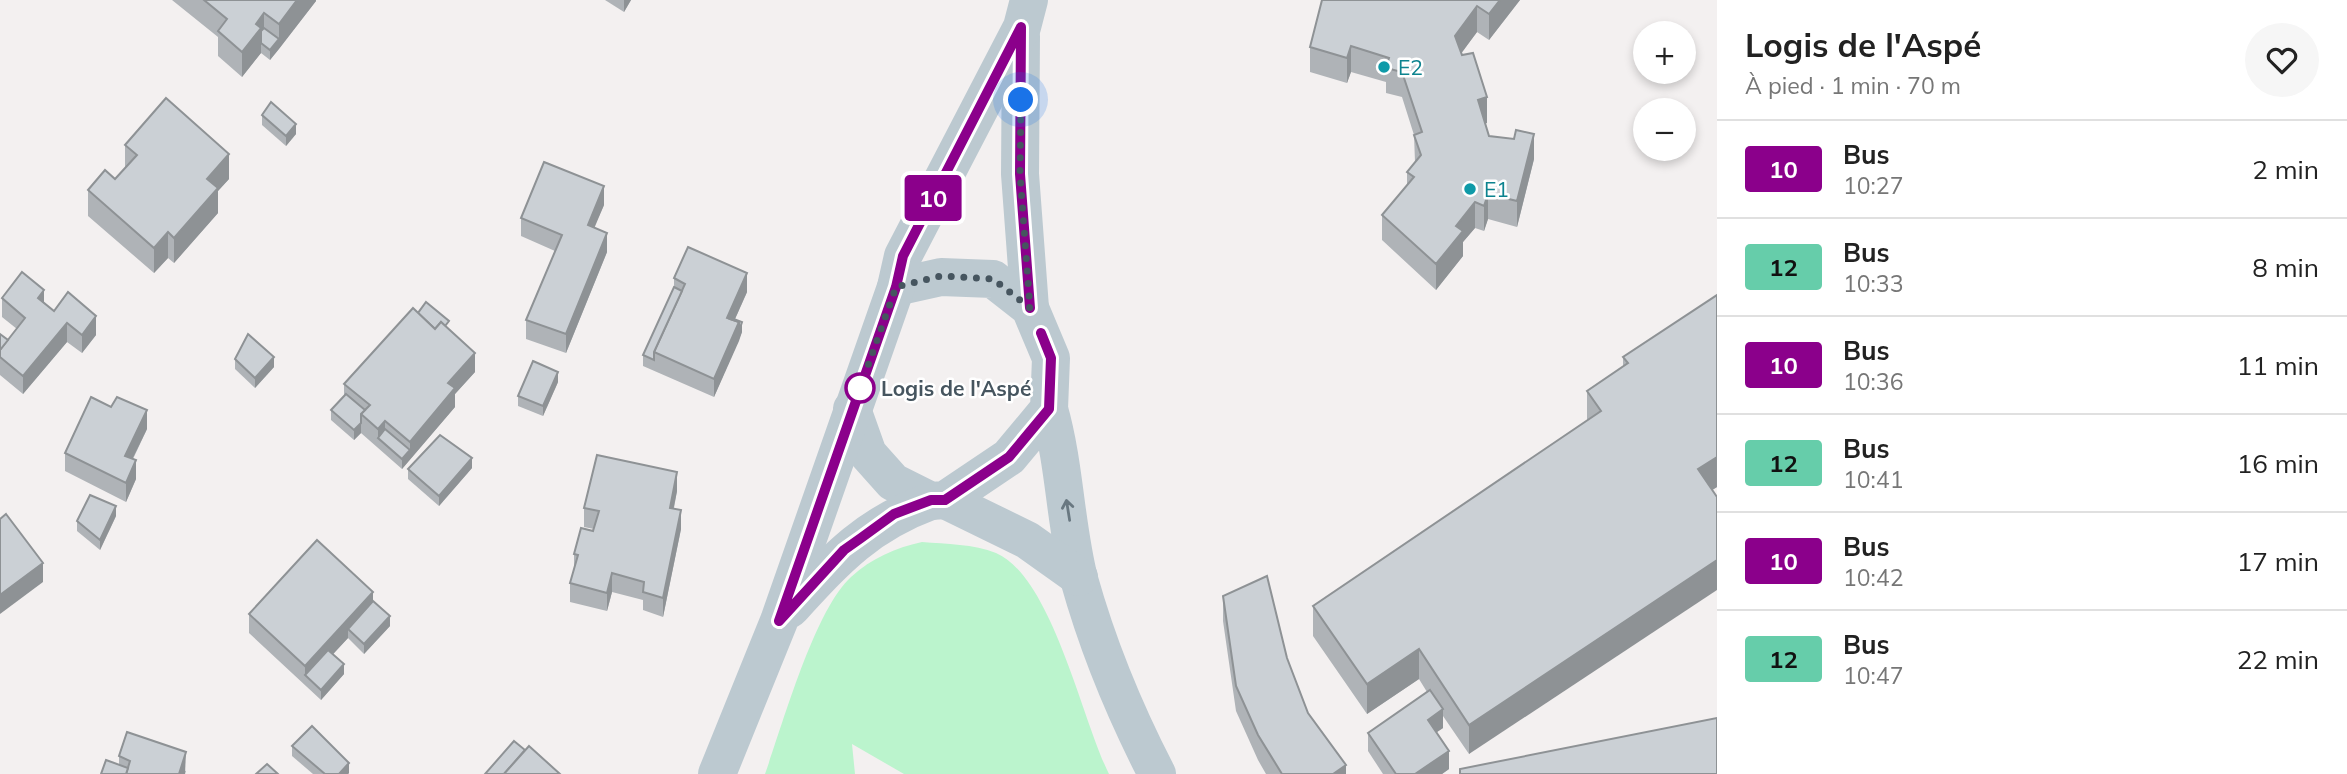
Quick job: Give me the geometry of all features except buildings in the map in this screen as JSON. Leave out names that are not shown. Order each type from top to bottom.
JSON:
[{"type":"street","points":[[717,774],[779,621],[896,287],[903,256],[1025,14]]},
{"type":"street","points":[[1025,14],[1020,174],[1030,308],[1051,358],[1049,409],[1057,436],[1079,577],[1126,716],[1157,774]]},
{"type":"street","points":[[896,287],[941,276],[993,279],[1030,308]]},
{"type":"street","points":[[779,621],[844,550],[894,514],[938,500],[1009,457],[1049,409]]},
{"type":"street","points":[[852,410],[868,454],[893,482],[1027,540],[1079,577]]},
{"type":"green space","points":[[922,542],[987,550],[1016,567],[1049,619],[1109,774],[904,774],[852,744],[855,774],[765,774],[812,641],[837,593],[859,570],[876,559],[902,547]]},
{"type":"bus line","name":"10","points":[[1030,308],[1020,174],[1021,27],[903,256],[896,287],[779,621],[844,550],[894,514],[931,500],[945,500],[1009,457],[1049,409],[1051,358],[1041,333]]},
{"type":"place","name":"E2","points":[[1384,67]]},
{"type":"place","name":"E1","points":[[1470,189]]},
{"type":"place","name":"Logis de l'Aspé","points":[[860,388]]},
{"type":"route","points":[[860,388],[896,287],[941,276],[993,279],[1030,308],[1020,174],[1021,100]]}]
